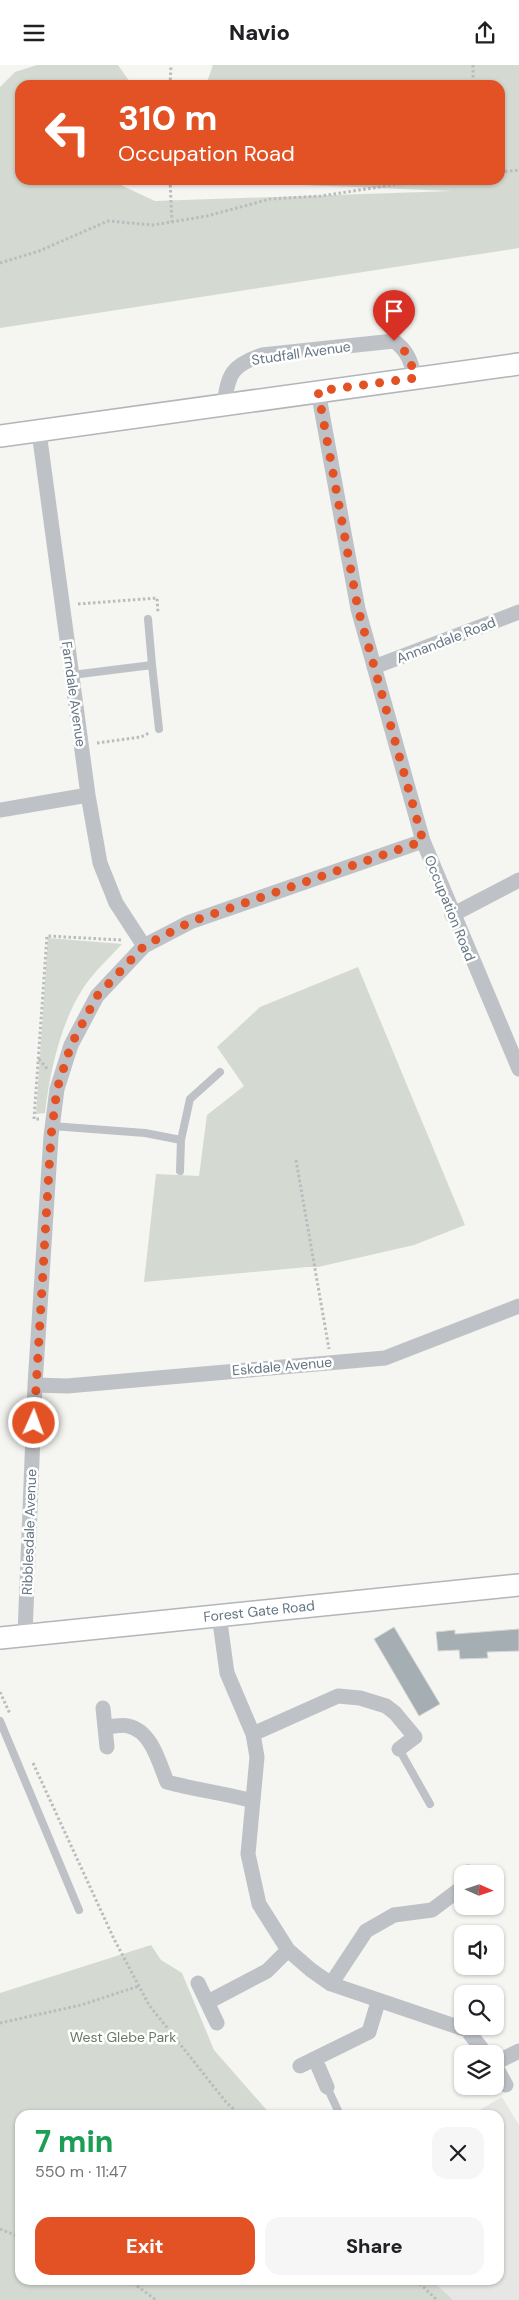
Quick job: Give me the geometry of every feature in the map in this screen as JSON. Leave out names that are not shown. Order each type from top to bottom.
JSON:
[{"type":"street","name":"Studfall Avenue","points":[[224,405],[226,386],[232,371],[244,361],[262,355],[394,341],[402,347],[410,359],[415,378]]},
{"type":"street","points":[[0,436],[519,364]]},
{"type":"street","name":"Occupation Road","points":[[318,391],[358,609],[423,841],[452,915],[519,1069]]},
{"type":"street","name":"Farndale Avenue","points":[[39,432],[88,795],[100,863],[116,903],[140,940]]},
{"type":"street","name":"Annandale Road","points":[[374,667],[519,612]]},
{"type":"street","points":[[0,810],[88,795]]},
{"type":"street","name":"Ribblesdale Avenue","points":[[25,1634],[35,1385],[53,1123],[58,1083],[76,1037],[97,996],[140,940],[423,841]]},
{"type":"street","points":[[452,915],[519,880]]},
{"type":"street","name":"Eskdale Avenue","points":[[35,1385],[67,1386],[385,1358],[519,1306]]},
{"type":"street","name":"Forest Gate Road","points":[[0,1637],[519,1585]]},
{"type":"street","points":[[219,1615],[227,1673],[253,1734],[257,1757],[248,1854],[259,1904],[288,1949],[310,1970],[331,1984],[378,2002],[442,2020],[466,2030],[478,2045]]},
{"type":"street","points":[[253,1734],[338,1696],[360,1698],[386,1707],[395,1713],[415,1737],[399,1749]]},
{"type":"street","points":[[103,1708],[107,1747]]},
{"type":"street","points":[[105,1727],[128,1725],[142,1733],[154,1749],[167,1782],[200,1791],[222,1792],[253,1801]]},
{"type":"street","points":[[331,1984],[366,1931],[394,1915],[432,1910],[454,1894]]},
{"type":"street","points":[[208,2001],[267,1971],[288,1949]]},
{"type":"street","points":[[198,1983],[217,2023]]},
{"type":"street","points":[[300,2066],[369,2032],[378,2002]]},
{"type":"street","points":[[504,2059],[519,2051]]},
{"type":"street","points":[[315,2059],[327,2087]]},
{"type":"street","points":[[504,2081],[506,2085]]},
{"type":"lane","points":[[148,619],[158,729]]},
{"type":"lane","points":[[72,675],[152,665]]},
{"type":"lane","points":[[180,1171],[181,1140],[190,1099],[220,1072]]},
{"type":"lane","points":[[53,1123],[145,1133],[181,1140]]},
{"type":"lane","points":[[0,1721],[79,1911]]},
{"type":"lane","points":[[399,1749],[430,1804]]},
{"type":"lane","points":[[327,2087],[338,2110]]},
{"type":"path","points":[[170,80],[171,65]]},
{"type":"path","points":[[473,65],[473,80]]},
{"type":"path","points":[[505,171],[519,170]]},
{"type":"path","points":[[170,185],[172,222]]},
{"type":"path","points":[[0,263],[39,251],[108,221],[153,225],[207,216],[270,199],[321,196],[392,185]]},
{"type":"path","points":[[62,605],[157,598],[158,615],[148,619]]},
{"type":"path","points":[[81,745],[141,737],[158,729]]},
{"type":"path","points":[[53,1123],[34,1119],[47,936],[120,941],[140,940]]},
{"type":"path","points":[[296,1159],[331,1362]]},
{"type":"path","points":[[0,1692],[12,1718]]},
{"type":"path","points":[[32,1763],[114,1939],[149,2005],[226,2102],[235,2110]]},
{"type":"path","points":[[0,2023],[81,2005],[139,1986]]},
{"type":"path","points":[[0,2229],[15,2235]]},
{"type":"path","points":[[136,2285],[156,2300]]},
{"type":"path","points":[[421,2285],[437,2300]]},
{"type":"shaded area","points":[[502,2097],[519,2125],[519,2300],[453,2300],[437,2285],[504,2285],[504,2110],[480,2110]]},
{"type":"green space","points":[[37,65],[118,65],[128,80],[15,80],[15,185],[121,185],[155,201],[452,191],[305,185],[505,185],[505,80],[208,80],[213,65],[519,65],[519,248],[0,328],[0,87],[15,72]]},
{"type":"green space","points":[[48,938],[122,944],[93,975],[74,1005],[66,1022],[54,1059],[45,1113],[36,1114]]},
{"type":"green space","points":[[358,967],[465,1225],[414,1245],[318,1267],[144,1282],[156,1174],[199,1176],[207,1115],[244,1086],[217,1047],[260,1007]]},
{"type":"green space","name":"West Glebe Park","points":[[151,1945],[161,1960],[182,1973],[214,2050],[267,2110],[15,2110],[15,2285],[437,2285],[453,2300],[0,2300],[0,1993]]},
{"type":"building","points":[[394,1627],[440,1704],[419,1716],[374,1639]]},
{"type":"building","points":[[519,1629],[519,1651],[487,1652],[488,1658],[460,1659],[459,1650],[438,1651],[436,1632],[455,1630],[455,1634]]},
{"type":"route","points":[[34,1423],[51,1136],[57,1089],[71,1045],[97,996],[144,946],[190,922],[423,841],[358,609],[318,391],[415,378],[410,359],[402,347],[394,341]]}]
